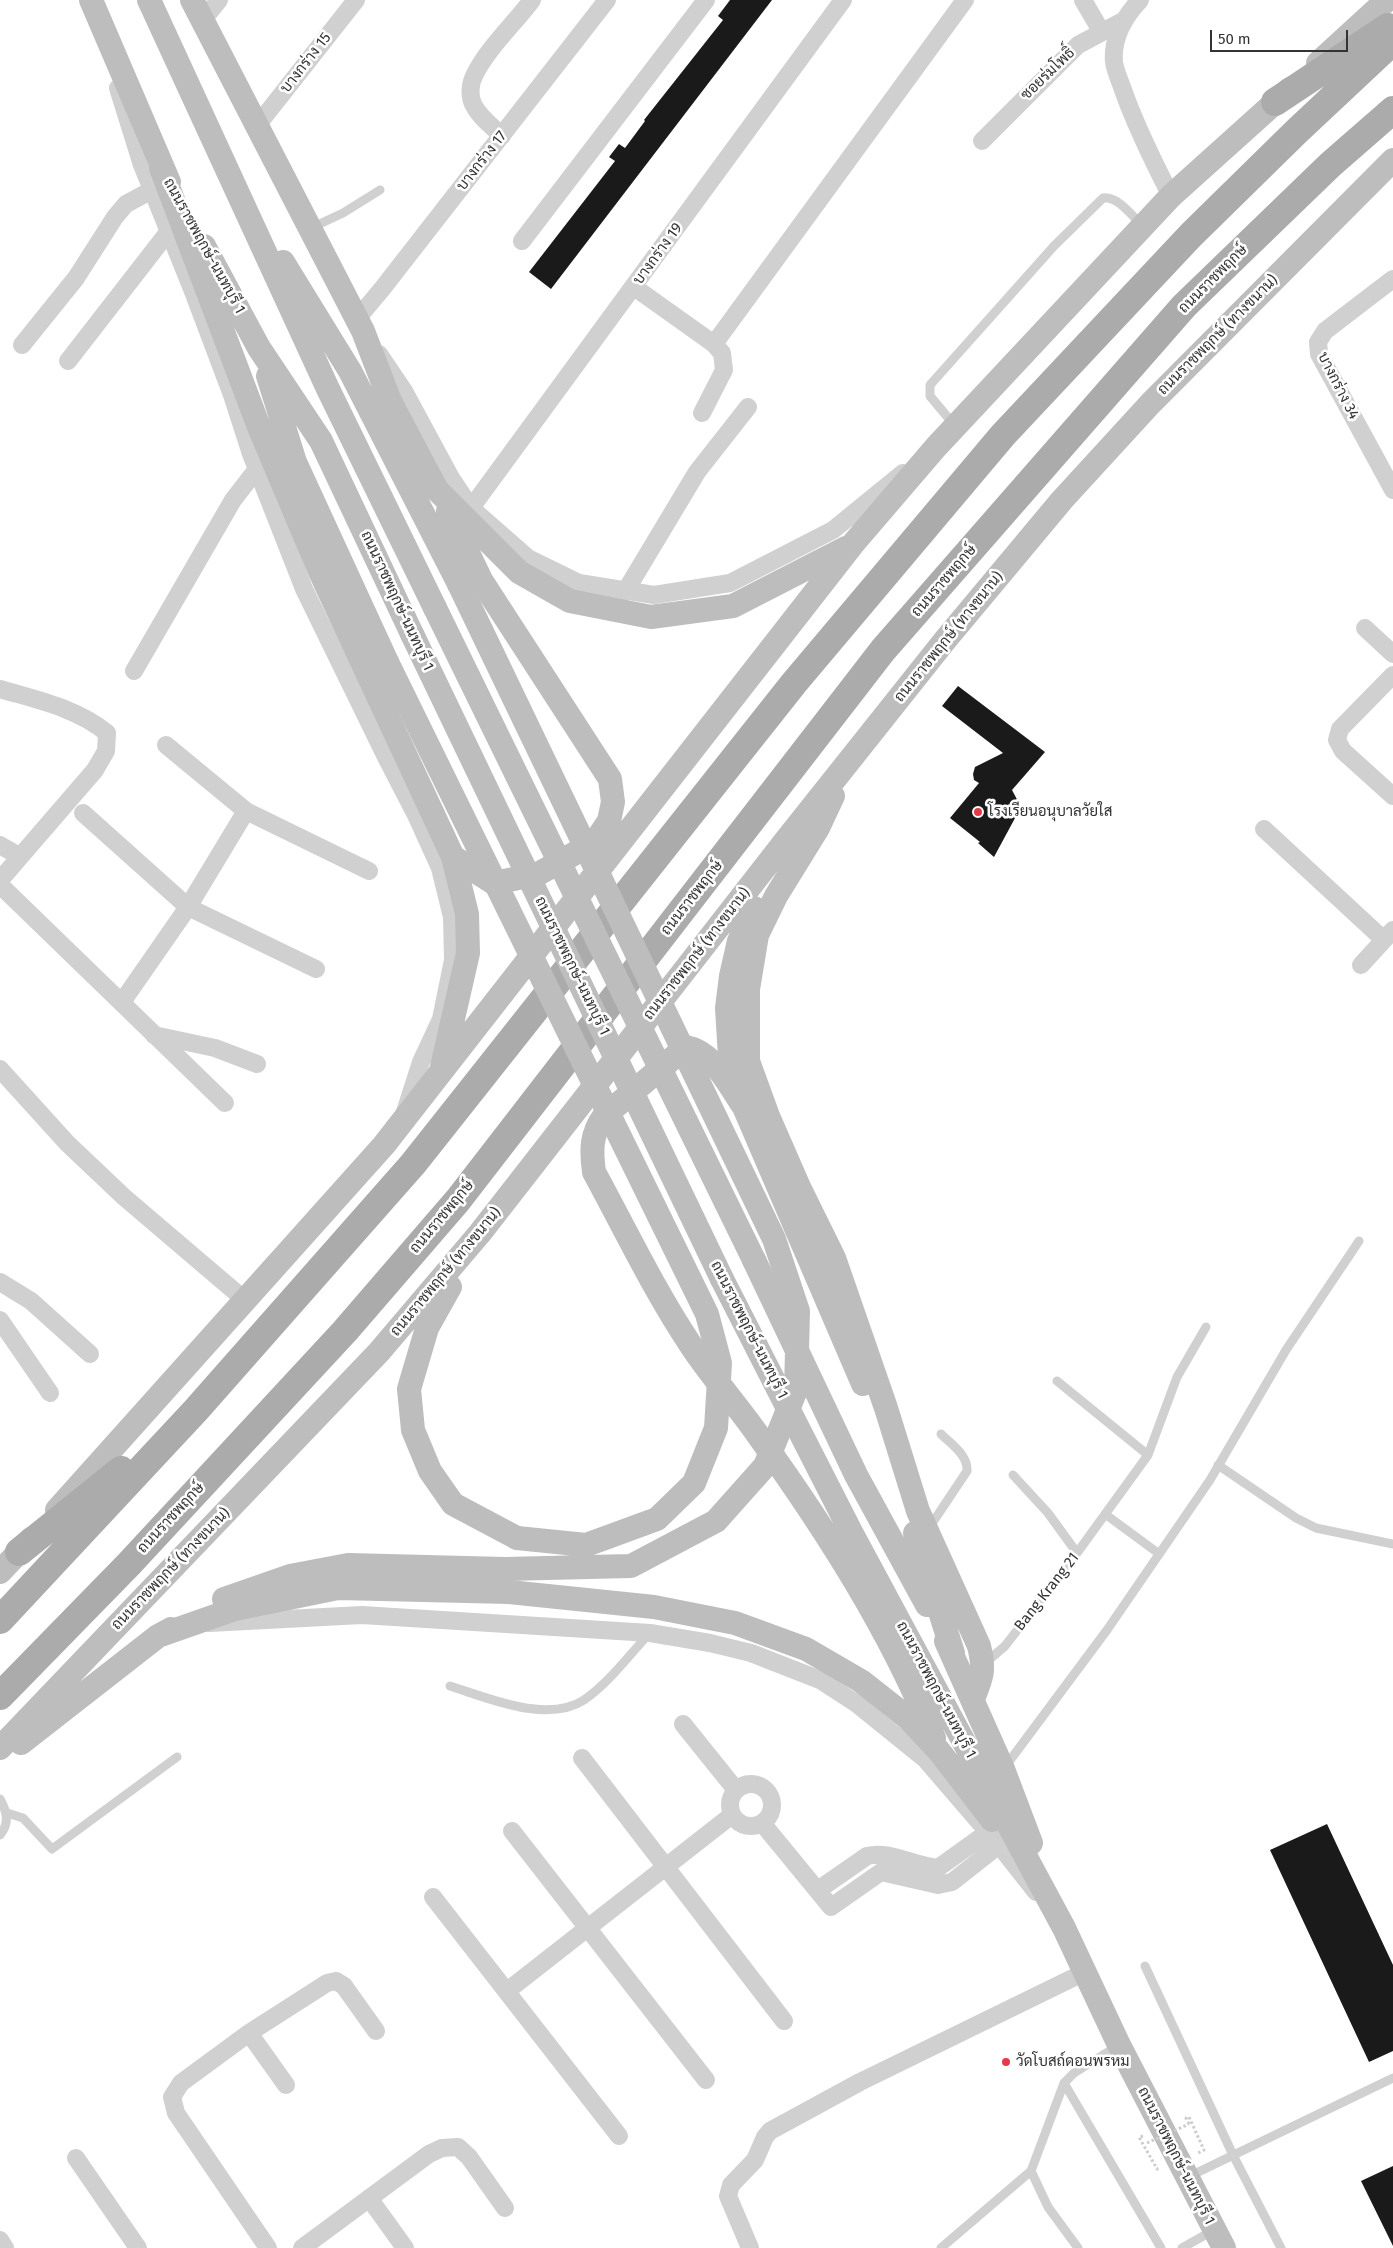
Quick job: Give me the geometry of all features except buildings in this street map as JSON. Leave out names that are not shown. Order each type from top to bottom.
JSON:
[{"type":"main road","name":"ถนนราชพฤกษ์-นนทบุรี 1","points":[[91,0],[161,168],[259,348],[321,441],[722,1279],[851,1532],[1064,1928],[1119,2045],[1219,2239]]},
{"type":"main road","name":"ถนนราชพฤกษ์-นนทบุรี 1","points":[[149,0],[328,389],[434,608],[754,1260],[856,1475],[953,1653],[1004,1769],[1064,1928]]},
{"type":"main road","points":[[0,1572],[246,1301],[400,1124],[441,1074],[852,545],[936,447],[1171,196],[1387,0]]},
{"type":"main road","points":[[198,10],[256,127],[359,325],[390,401],[482,580],[610,779],[613,802],[609,821],[595,842],[538,874],[494,883],[453,857]]},
{"type":"main road","points":[[1275,102],[1393,24]]},
{"type":"main road","points":[[0,1620],[196,1410],[412,1164],[794,683],[1003,435],[1191,235],[1297,131],[1393,41]]},
{"type":"main road","name":"ถนนราชพฤกษ์","points":[[0,1696],[129,1564],[345,1331],[458,1200],[883,650],[1184,306],[1330,165],[1393,110]]},
{"type":"main road","name":"ถนนราชพฤกษ์ (ทางขนาน)","points":[[0,1748],[379,1352],[480,1233],[786,839],[946,639],[1062,500],[1150,404],[1393,160]]},
{"type":"main road","points":[[161,168],[259,427],[321,574],[453,857],[467,914],[468,953],[441,1074]]},
{"type":"main road","points":[[0,1760],[158,1636],[225,1599],[290,1576],[348,1565],[505,1569],[631,1566],[716,1521],[765,1466],[796,1390],[798,1312],[774,1239],[458,584],[350,371],[229,176]]},
{"type":"main road","points":[[259,348],[295,462],[387,662],[707,1314],[720,1363],[716,1428],[694,1483],[656,1518],[586,1545],[517,1538],[454,1504],[430,1472],[413,1430],[409,1389],[427,1328],[480,1233]]},
{"type":"main road","points":[[437,490],[519,572],[570,600],[651,617],[733,606],[852,545]]},
{"type":"main road","points":[[850,761],[818,828],[776,896],[757,935],[748,989],[748,1061],[768,1116],[799,1187],[834,1258],[886,1408],[918,1510],[979,1646],[983,1674],[973,1699]]},
{"type":"main road","points":[[786,839],[738,941],[727,1008],[730,1057],[744,1107],[882,1430],[953,1653]]},
{"type":"main road","points":[[744,1107],[708,1057],[696,1049],[686,1047],[604,1116],[597,1126],[592,1139],[591,1154],[594,1172],[684,1334],[757,1434],[828,1537],[879,1621],[916,1693],[939,1751]]},
{"type":"main road","points":[[19,1552],[196,1410]]},
{"type":"main road","points":[[158,1636],[235,1609],[338,1588],[509,1592],[654,1607],[735,1623],[806,1649],[861,1681],[908,1718],[939,1751],[1034,1875]]},
{"type":"street","points":[[198,10],[220,0]]},
{"type":"street","name":"บางกร่าง 15","points":[[256,127],[356,0]]},
{"type":"street","points":[[502,136],[477,112],[472,102],[470,90],[474,76],[484,60],[532,0]]},
{"type":"street","name":"บางกร่าง 17","points":[[359,325],[382,290],[607,0]]},
{"type":"street","points":[[522,241],[706,0]]},
{"type":"street","name":"บางกร่าง 19","points":[[471,508],[843,0]]},
{"type":"street","points":[[714,344],[965,0]]},
{"type":"street","points":[[1083,0],[1101,31]]},
{"type":"street","points":[[1140,0],[1123,12],[1114,52],[1114,63],[1129,110],[1171,196]]},
{"type":"street","name":"ซอยร่มโพธิ์","points":[[982,141],[1057,64],[1078,45],[1101,31],[1123,12]]},
{"type":"street","points":[[114,57],[117,83],[142,165],[169,231],[228,386],[257,469],[304,589],[416,815],[440,868],[452,917],[453,960],[442,1019],[422,1062],[400,1124]]},
{"type":"street","points":[[22,345],[81,270],[115,217],[126,204],[152,190]]},
{"type":"street","points":[[68,361],[169,231]]},
{"type":"street","name":"บางกร่าง 34","points":[[1393,279],[1325,331],[1318,342],[1319,354],[1393,490]]},
{"type":"street","points":[[634,287],[714,344],[722,353],[724,370],[702,413]]},
{"type":"street","points":[[359,325],[404,391],[451,478],[471,508],[528,558],[579,583],[625,592],[654,595],[730,583],[833,530],[936,447]]},
{"type":"street","points":[[625,592],[697,472],[748,407]]},
{"type":"street","points":[[134,671],[233,500],[257,469]]},
{"type":"street","points":[[1365,628],[1393,654]]},
{"type":"street","points":[[1393,675],[1340,730],[1337,740],[1343,751],[1393,796]]},
{"type":"street","points":[[0,689],[73,712],[93,721],[107,733],[106,751],[95,770],[0,880]]},
{"type":"street","points":[[166,745],[246,811],[369,871]]},
{"type":"street","points":[[122,1002],[188,907],[246,811]]},
{"type":"street","points":[[83,813],[188,907],[316,969]]},
{"type":"street","points":[[1264,829],[1389,935],[1361,965]]},
{"type":"street","points":[[0,845],[19,856]]},
{"type":"street","points":[[0,885],[122,1002],[153,1035],[226,1103]]},
{"type":"street","points":[[153,1035],[215,1048],[258,1064]]},
{"type":"street","points":[[0,1069],[74,1149],[124,1197],[246,1301]]},
{"type":"street","points":[[0,1282],[31,1301],[90,1354]]},
{"type":"street","points":[[0,1320],[50,1393]]},
{"type":"street","points":[[195,1623],[249,1622],[362,1614],[650,1633],[710,1643],[751,1654],[820,1680],[858,1704],[925,1759],[994,1838],[1064,1928]]},
{"type":"street","points":[[683,1724],[736,1790]]},
{"type":"street","points":[[582,1758],[784,2021]]},
{"type":"street","points":[[748,1784],[756,1784],[767,1791],[772,1804],[771,1812],[762,1823],[749,1826],[743,1824],[732,1815],[730,1802],[736,1790],[748,1784]]},
{"type":"street","points":[[507,1992],[732,1815]]},
{"type":"street","points":[[762,1823],[832,1907],[881,1872],[938,1885],[952,1882],[994,1838]]},
{"type":"street","points":[[512,1831],[706,2080]]},
{"type":"street","points":[[818,1890],[867,1856],[885,1854],[922,1866],[938,1868],[994,1838]]},
{"type":"street","points":[[433,1897],[619,2136]]},
{"type":"street","points":[[750,2248],[728,2196],[731,2185],[755,2160],[765,2136],[770,2131],[868,2078],[1085,1972]]},
{"type":"street","points":[[268,2248],[176,2113],[172,2097],[181,2083],[249,2033],[327,1982],[336,1981],[344,1986],[376,2031]]},
{"type":"street","points":[[249,2033],[286,2085]]},
{"type":"street","points":[[302,2248],[429,2154],[442,2148],[458,2147],[469,2157],[505,2208]]},
{"type":"street","points":[[76,2158],[138,2248]]},
{"type":"street","points":[[369,2198],[405,2248]]},
{"type":"street","points":[[0,2240],[5,2248]]},
{"type":"lane","points":[[309,229],[343,213],[380,190]]},
{"type":"lane","points":[[955,427],[930,396],[930,385],[1054,246],[1103,198],[1109,198],[1117,202],[1143,226]]},
{"type":"lane","points":[[1004,1769],[1107,1630],[1218,1465],[1286,1350],[1359,1241]]},
{"type":"lane","name":"Bang Krang 21","points":[[983,1664],[1005,1646],[1077,1553],[1148,1455],[1177,1377],[1206,1327]]},
{"type":"lane","points":[[1057,1381],[1148,1455]]},
{"type":"lane","points":[[928,1530],[967,1471],[967,1463],[963,1455],[941,1434]]},
{"type":"lane","points":[[1218,1465],[1296,1518],[1316,1528],[1393,1544]]},
{"type":"lane","points":[[1013,1475],[1048,1512],[1077,1553]]},
{"type":"lane","points":[[1105,1514],[1158,1553]]},
{"type":"lane","points":[[450,1686],[506,1704],[543,1710],[561,1709],[583,1701],[596,1691],[650,1633]]},
{"type":"lane","points":[[7,1814],[23,1818],[52,1849],[177,1757]]},
{"type":"lane","points":[[0,1799],[7,1814],[5,1829],[0,1835]]},
{"type":"lane","points":[[1146,1966],[1233,2155],[1281,2248]]},
{"type":"lane","points":[[940,2248],[1031,2171],[1064,2082],[1074,2073],[1119,2045]]},
{"type":"lane","points":[[1187,2178],[1393,2078]]},
{"type":"lane","points":[[1064,2082],[1161,2248]]},
{"type":"lane","points":[[1031,2171],[1048,2207],[1078,2248]]},
{"type":"lane","points":[[1182,2248],[1219,2239]]},
{"type":"path","points":[[1157,2169],[1140,2137],[1142,2136],[1147,2143],[1189,2124],[1186,2118],[1189,2117],[1204,2150]]},
{"type":"place","name":"โรงเรียนอนุบาลวัยใส","points":[[978,812]]},
{"type":"place","name":"วัดโบสถ์ดอนพรหม","points":[[1006,2062]]}]
